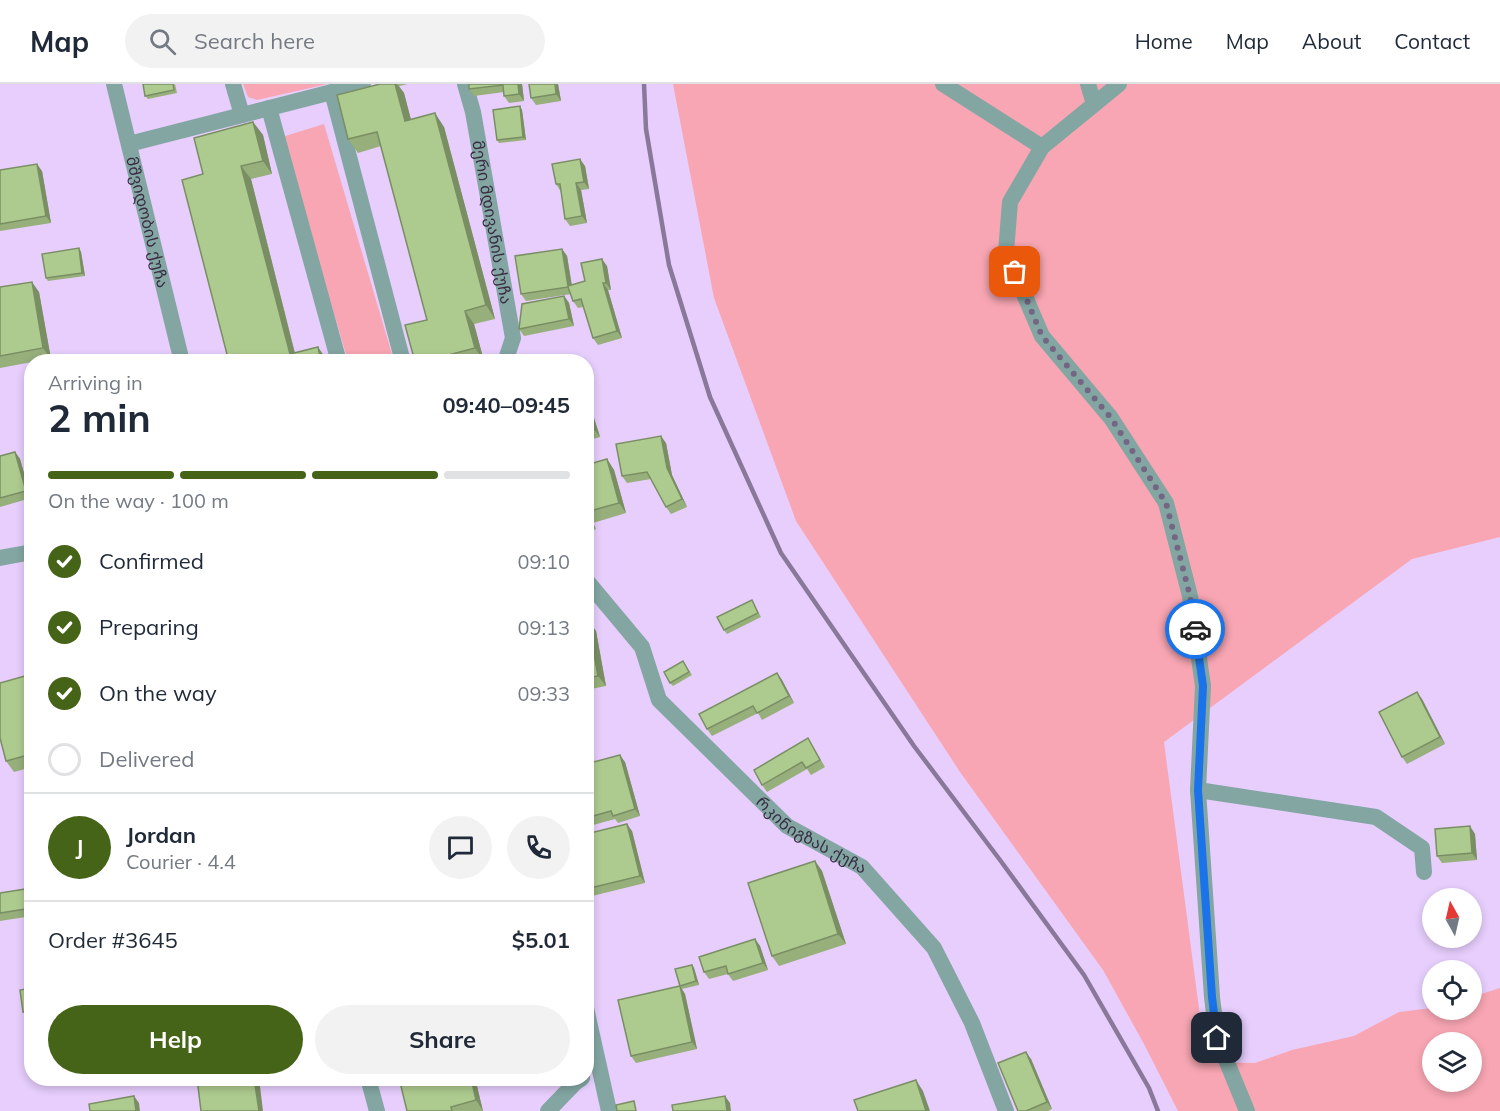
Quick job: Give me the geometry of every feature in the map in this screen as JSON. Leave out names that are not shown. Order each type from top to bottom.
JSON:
[{"type":"street","name":"მშვიდობის ქუჩა","points":[[114,84],[180,354]]},
{"type":"street","points":[[233,84],[242,115]]},
{"type":"street","points":[[129,144],[363,84]]},
{"type":"street","name":"მერი მდივანის ქუჩა","points":[[465,84],[473,112],[513,338],[508,354]]},
{"type":"street","points":[[943,84],[1042,147]]},
{"type":"street","points":[[1089,84],[1094,104]]},
{"type":"street","points":[[1119,84],[1042,147],[1010,202],[1006,252],[1042,336],[1111,418],[1166,503],[1190,596],[1203,686],[1198,790],[1212,997],[1217,1038],[1247,1111]]},
{"type":"street","points":[[332,92],[401,354]]},
{"type":"street","points":[[269,108],[337,354]]},
{"type":"street","points":[[0,558],[24,554]]},
{"type":"street","name":"რკინიგზას ქუჩა","points":[[594,590],[642,647],[659,700],[787,826],[862,867],[934,948],[972,1023],[1006,1111]]},
{"type":"street","points":[[1198,790],[1376,817],[1422,848],[1424,872]]},
{"type":"street","points":[[594,1074],[609,1111]]},
{"type":"street","points":[[370,1086],[377,1111]]},
{"type":"street","points":[[548,1111],[572,1086]]},
{"type":"shaded area","points":[[243,84],[328,84],[257,100],[248,97]]},
{"type":"shaded area","points":[[673,84],[1500,84],[1500,537],[1412,559],[1164,742],[1206,1062],[1255,1063],[1292,1050],[1354,1036],[1399,1012],[1422,1009],[1422,1020],[1482,1020],[1482,994],[1500,988],[1500,1111],[1178,1111],[1103,970],[960,772],[796,521],[714,298]]},
{"type":"shaded area","points":[[324,124],[392,354],[346,354],[282,137]]},
{"type":"building","points":[[143,84],[173,84],[174,90],[145,96]]},
{"type":"building","points":[[380,84],[395,84],[405,121],[435,113],[486,305],[465,311],[475,348],[452,354],[413,354],[405,325],[427,320],[377,132],[348,139],[337,95]]},
{"type":"building","points":[[469,84],[518,84],[519,94],[504,96],[503,85],[469,89]]},
{"type":"building","points":[[529,84],[555,84],[556,94],[531,98]]},
{"type":"building","points":[[520,106],[523,137],[497,140],[493,110]]},
{"type":"building","points":[[253,122],[263,161],[241,166],[290,354],[227,354],[182,180],[203,174],[194,138]]},
{"type":"building","points":[[580,159],[584,182],[576,183],[582,216],[565,219],[560,184],[556,184],[552,164]]},
{"type":"building","points":[[37,164],[46,216],[0,224],[0,170]]},
{"type":"building","points":[[79,248],[82,273],[46,278],[42,254]]},
{"type":"building","points":[[562,249],[568,286],[585,281],[581,263],[602,259],[606,283],[603,283],[617,331],[593,338],[581,299],[573,301],[568,287],[521,294],[515,256]]},
{"type":"building","points":[[32,282],[43,348],[0,356],[0,287]]},
{"type":"building","points":[[564,296],[569,319],[519,329],[522,304]]},
{"type":"building","points":[[318,347],[319,354],[290,354]]},
{"type":"building","points":[[661,436],[667,468],[682,499],[666,507],[647,472],[622,476],[616,444]]},
{"type":"building","points":[[15,452],[24,492],[0,498],[0,456]]},
{"type":"building","points":[[607,459],[619,503],[594,510],[594,463]]},
{"type":"building","points":[[752,600],[758,613],[724,630],[717,617]]},
{"type":"building","points":[[594,654],[598,676],[594,677]]},
{"type":"building","points":[[683,661],[689,672],[670,683],[664,672]]},
{"type":"building","points":[[777,673],[789,696],[757,713],[753,706],[707,729],[699,714]]},
{"type":"building","points":[[24,676],[24,756],[6,761],[0,738],[0,683]]},
{"type":"building","points":[[1417,692],[1440,737],[1402,757],[1379,712]]},
{"type":"building","points":[[808,738],[820,760],[806,768],[802,762],[762,785],[754,770]]},
{"type":"building","points":[[620,755],[635,809],[613,816],[611,811],[594,816],[594,762]]},
{"type":"building","points":[[627,824],[640,876],[594,887],[594,832]]},
{"type":"building","points":[[1470,826],[1472,853],[1437,856],[1435,829]]},
{"type":"building","points":[[815,861],[838,934],[772,956],[748,883]]},
{"type":"building","points":[[24,889],[24,909],[0,913],[0,893]]},
{"type":"building","points":[[755,939],[763,963],[728,974],[726,966],[704,972],[699,957]]},
{"type":"building","points":[[692,965],[696,981],[680,986],[675,969]]},
{"type":"building","points":[[680,986],[692,1042],[631,1056],[618,1000]]},
{"type":"building","points":[[24,989],[24,1012],[23,1012],[20,990]]},
{"type":"building","points":[[1026,1052],[1047,1102],[1026,1111],[1018,1111],[998,1063]]},
{"type":"building","points":[[916,1080],[926,1111],[858,1111],[854,1100]]},
{"type":"building","points":[[198,1086],[255,1086],[259,1111],[201,1111]]},
{"type":"building","points":[[401,1086],[473,1086],[476,1100],[451,1107],[452,1111],[407,1111]]},
{"type":"building","points":[[134,1096],[136,1111],[90,1111],[89,1104]]},
{"type":"building","points":[[725,1096],[727,1111],[673,1111],[672,1105]]},
{"type":"building","points":[[634,1101],[636,1111],[617,1111],[616,1105]]},
{"type":"railway","points":[[644,84],[646,129],[669,265],[710,397],[781,553],[914,746],[1084,975],[1149,1088],[1158,1111]]},
{"type":"way so far","points":[[1015,272],[1042,336],[1111,418],[1166,503],[1190,596],[1195,629]]},
{"type":"route","points":[[1195,629],[1203,686],[1198,790],[1203,883],[1217,1038]]}]
